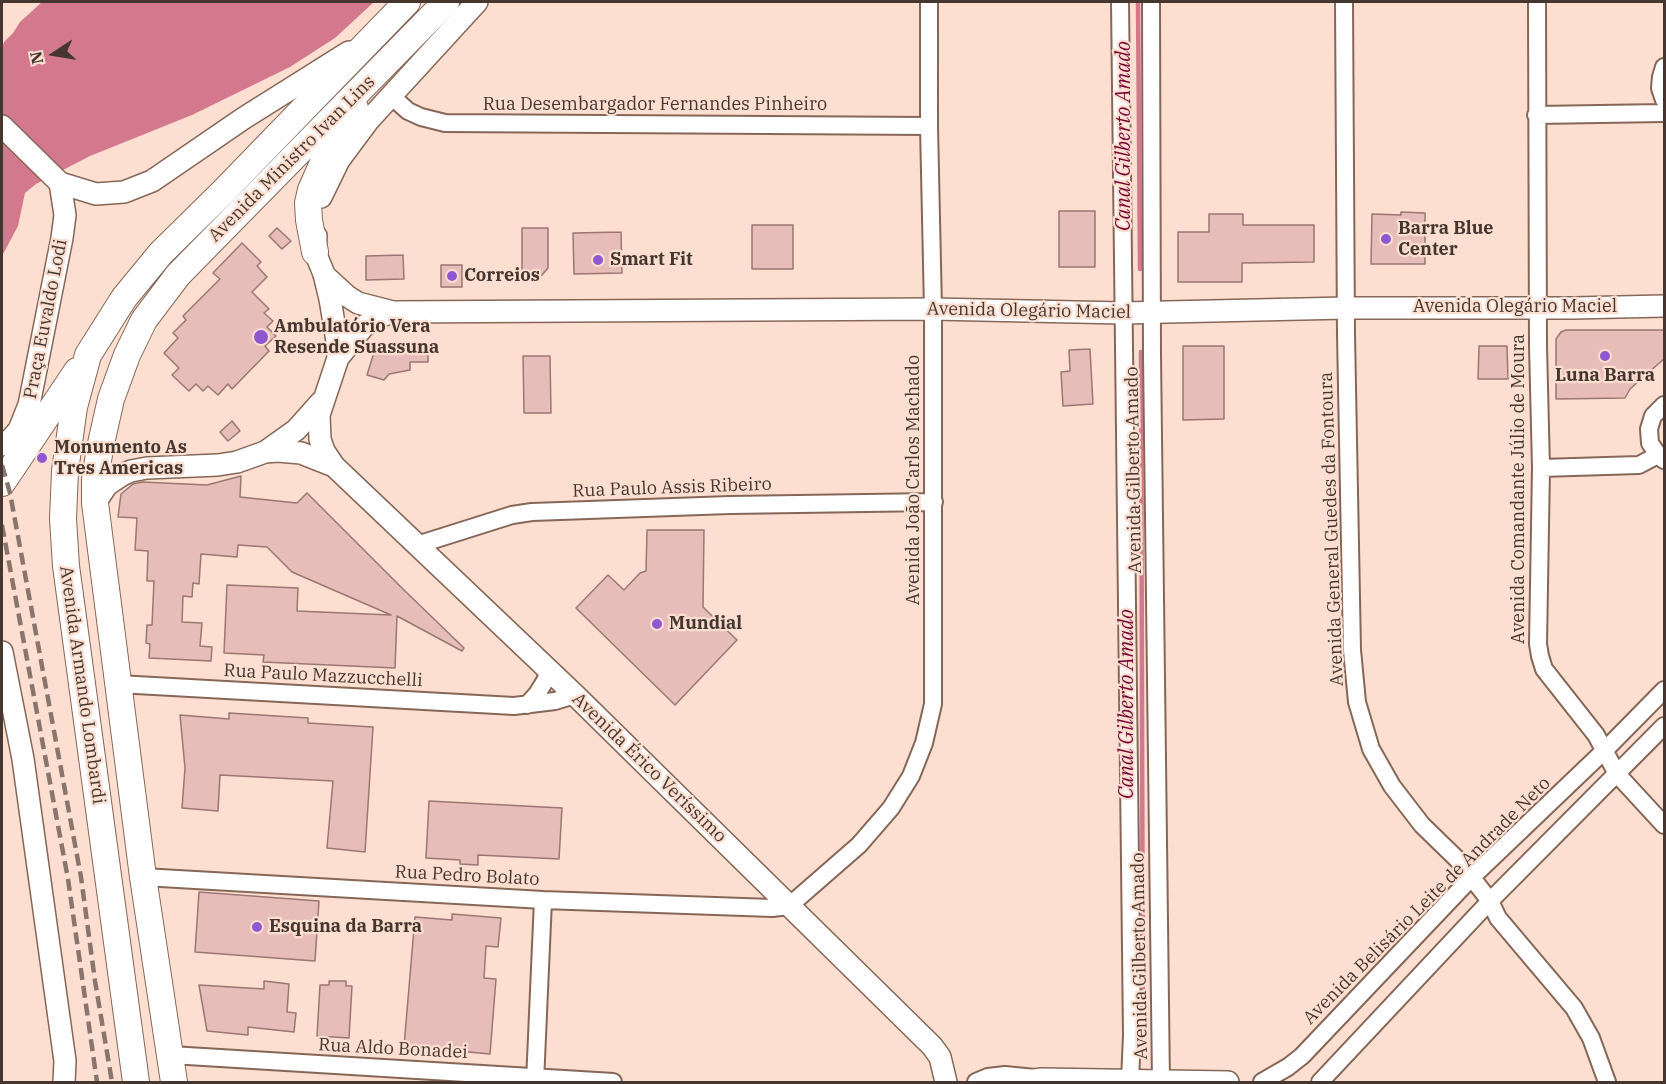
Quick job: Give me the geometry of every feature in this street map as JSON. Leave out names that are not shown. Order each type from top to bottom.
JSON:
[{"type":"highway","name":"Avenida Ministro Ivan Lins","points":[[123,298],[161,253],[407,2]]},
{"type":"highway","name":"Avenida Ministro Ivan Lins","points":[[144,320],[178,275],[380,87],[446,2]]},
{"type":"highway","points":[[320,263],[309,220],[311,190],[326,156],[380,87]]},
{"type":"highway","name":"Avenida Armando Lombardi","points":[[123,298],[88,355],[74,407],[65,471],[63,519],[66,566],[136,1083]]},
{"type":"highway","name":"Avenida Armando Lombardi","points":[[144,320],[127,354],[111,399],[98,459],[95,502],[143,877],[174,1083]]},
{"type":"highway","points":[[2,483],[88,355]]},
{"type":"main road","name":"Avenida Ministro Ivan Lins","points":[[380,87],[477,2]]},
{"type":"main road","points":[[2,126],[57,180],[82,191],[110,194],[135,189],[152,181],[244,118],[374,36]]},
{"type":"main road","name":"Praça Euvaldo Lodi","points":[[2,445],[22,424],[31,397],[65,215],[57,180]]},
{"type":"main road","points":[[320,263],[334,321],[338,358],[319,416],[320,439],[324,451],[334,466]]},
{"type":"main road","name":"Avenida Olegário Maciel","points":[[320,263],[347,296],[358,303],[393,312],[933,309],[1153,313],[1346,308],[1665,306]]},
{"type":"main road","name":"Avenida Olegário Maciel","points":[[338,358],[364,326],[393,312]]},
{"type":"main road","points":[[265,452],[296,430],[323,399]]},
{"type":"main road","points":[[95,502],[107,484],[131,471],[147,468],[218,465],[237,462],[265,452],[279,451],[301,453],[334,466]]},
{"type":"main road","name":"Avenida Érico Veríssimo","points":[[334,466],[575,695],[932,1046],[940,1058],[946,1083]]},
{"type":"main road","points":[[2,652],[23,759],[65,1061],[64,1083]]},
{"type":"main road","points":[[65,1061],[73,1083]]},
{"type":"main road","points":[[1020,1083],[1042,1079],[1228,1083]]},
{"type":"street","name":"Avenida João Carlos Machado","points":[[789,906],[859,844],[891,808],[910,776],[924,742],[933,704],[933,309],[928,126],[929,2]]},
{"type":"street","name":"Avenida Gilberto Amado","points":[[1120,2],[1132,1035],[1130,1082]]},
{"type":"street","name":"Avenida Gilberto Amado","points":[[1151,2],[1161,1082]]},
{"type":"street","name":"Avenida General Guedes da Fontoura","points":[[1344,2],[1352,650],[1357,702],[1371,748],[1392,786],[1422,825],[1458,860],[1490,901],[1498,918],[1565,996],[1584,1024],[1599,1056],[1607,1083]]},
{"type":"street","name":"Avenida Comandante Júlio de Moura","points":[[1537,2],[1536,115],[1541,468],[1540,656],[1544,669],[1605,750],[1617,774],[1665,825]]},
{"type":"street","points":[[1665,68],[1660,77],[1660,88],[1665,100]]},
{"type":"street","name":"Rua Desembargador Fernandes Pinheiro","points":[[380,87],[408,111],[445,123],[928,126]]},
{"type":"street","points":[[1536,115],[1665,113]]},
{"type":"street","points":[[1541,468],[1639,465],[1661,457],[1650,443],[1649,429],[1653,416],[1665,405]]},
{"type":"street","name":"Rua Paulo Assis Ribeiro","points":[[417,545],[512,515],[532,512],[730,505],[934,502]]},
{"type":"street","points":[[527,705],[545,681],[549,670]]},
{"type":"street","name":"Rua Paulo Mazzucchelli","points":[[118,684],[514,706],[555,701],[575,695]]},
{"type":"street","name":"Avenida Belisário Leite de Andrade Neto","points":[[1262,1083],[1302,1056],[1471,878],[1665,690]]},
{"type":"street","points":[[1320,1083],[1490,901],[1665,726]]},
{"type":"street","name":"Rua Pedro Bolato","points":[[143,877],[543,900],[772,908],[789,906]]},
{"type":"street","points":[[535,1080],[543,900]]},
{"type":"street","name":"Rua Aldo Bonadei","points":[[171,1055],[535,1080],[613,1083]]},
{"type":"street","points":[[976,1083],[988,1077],[1005,1075],[1042,1079]]},
{"type":"shaded area","points":[[42,2],[374,2],[335,38],[290,67],[192,115],[90,156],[36,184],[25,193],[18,226],[2,256],[2,48],[20,22]]},
{"type":"building","points":[[1059,211],[1095,211],[1095,267],[1059,267]]},
{"type":"building","points":[[1401,212],[1425,213],[1425,264],[1371,264],[1372,214],[1401,215]]},
{"type":"building","points":[[1209,214],[1243,214],[1243,225],[1314,225],[1314,262],[1242,263],[1242,282],[1178,282],[1178,232],[1209,232]]},
{"type":"building","points":[[752,225],[793,225],[793,269],[752,269]]},
{"type":"building","points":[[277,228],[291,241],[282,249],[269,236]]},
{"type":"building","points":[[522,228],[548,228],[548,268],[542,275],[522,275]]},
{"type":"building","points":[[621,232],[622,273],[574,274],[573,233]]},
{"type":"building","points":[[242,243],[261,262],[257,266],[267,277],[252,292],[269,309],[264,313],[273,321],[267,327],[276,336],[265,346],[269,351],[232,389],[228,384],[218,395],[208,386],[203,391],[196,384],[189,391],[172,375],[179,368],[164,353],[178,338],[173,333],[186,320],[183,316],[220,279],[213,273]]},
{"type":"building","points":[[403,255],[404,279],[366,280],[366,256]]},
{"type":"building","name":"Correios","points":[[441,265],[462,265],[462,287],[441,287]]},
{"type":"building","name":"Luna Barra","points":[[1566,330],[1665,330],[1665,358],[1630,389],[1625,398],[1556,399],[1556,339],[1561,332]]},
{"type":"building","points":[[428,344],[428,362],[410,362],[410,370],[389,374],[384,380],[367,375],[376,346]]},
{"type":"building","points":[[1183,346],[1224,346],[1224,419],[1183,420]]},
{"type":"building","points":[[1479,346],[1507,346],[1508,379],[1478,379]]},
{"type":"building","points":[[1090,349],[1093,404],[1063,406],[1061,372],[1070,371],[1069,350]]},
{"type":"building","points":[[523,356],[550,356],[551,413],[524,413]]},
{"type":"building","points":[[232,421],[240,431],[228,441],[220,432]]},
{"type":"building","points":[[241,476],[240,497],[297,503],[307,493],[464,648],[462,651],[397,616],[395,668],[263,662],[264,655],[224,653],[227,585],[298,588],[297,611],[391,615],[292,572],[267,547],[238,545],[237,557],[201,554],[199,584],[193,583],[192,597],[183,596],[182,622],[202,623],[200,646],[212,647],[211,661],[149,658],[150,644],[146,643],[147,625],[152,625],[154,581],[147,581],[148,551],[135,550],[137,518],[118,517],[121,494],[133,484],[142,482],[207,485]]},
{"type":"building","name":"Mundial","points":[[647,530],[704,530],[703,607],[737,640],[675,705],[576,608],[608,575],[624,590],[640,573],[646,571]]},
{"type":"building","points":[[229,713],[308,718],[308,723],[373,727],[365,852],[327,848],[333,781],[220,775],[218,811],[182,808],[185,768],[180,715],[229,719]]},
{"type":"building","points":[[429,801],[562,808],[559,859],[478,855],[478,865],[460,864],[460,860],[426,858]]},
{"type":"building","name":"Esquina da Barra","points":[[199,892],[319,901],[315,961],[195,952]]},
{"type":"building","points":[[452,914],[501,918],[498,947],[486,946],[484,978],[496,979],[490,1054],[404,1046],[415,917],[452,920]]},
{"type":"building","points":[[264,981],[289,984],[287,1012],[296,1013],[294,1032],[248,1027],[248,1035],[207,1031],[199,985],[264,989]]},
{"type":"building","points":[[329,981],[346,981],[346,986],[352,986],[349,1038],[317,1036],[320,985],[329,985]]},
{"type":"waterway","name":"Canal Gilberto Amado","points":[[1138,2],[1140,269]]},
{"type":"waterway","name":"Canal Gilberto Amado","points":[[1141,352],[1143,1055]]},
{"type":"railway","points":[[2,465],[10,493],[81,877],[112,1082]]},
{"type":"railway","points":[[2,525],[68,879],[97,1082]]},
{"type":"place","name":"Barra Blue Center","points":[[1386,239]]},
{"type":"place","name":"Smart Fit","points":[[598,260]]},
{"type":"place","name":"Correios","points":[[452,276]]},
{"type":"place","name":"Ambulatório Vera Resende Suassuna","points":[[261,337]]},
{"type":"place","name":"Luna Barra","points":[[1605,356]]},
{"type":"place","name":"Monumento As Tres Americas","points":[[42,458]]},
{"type":"place","name":"Mundial","points":[[657,624]]},
{"type":"place","name":"Esquina da Barra","points":[[257,927]]}]
